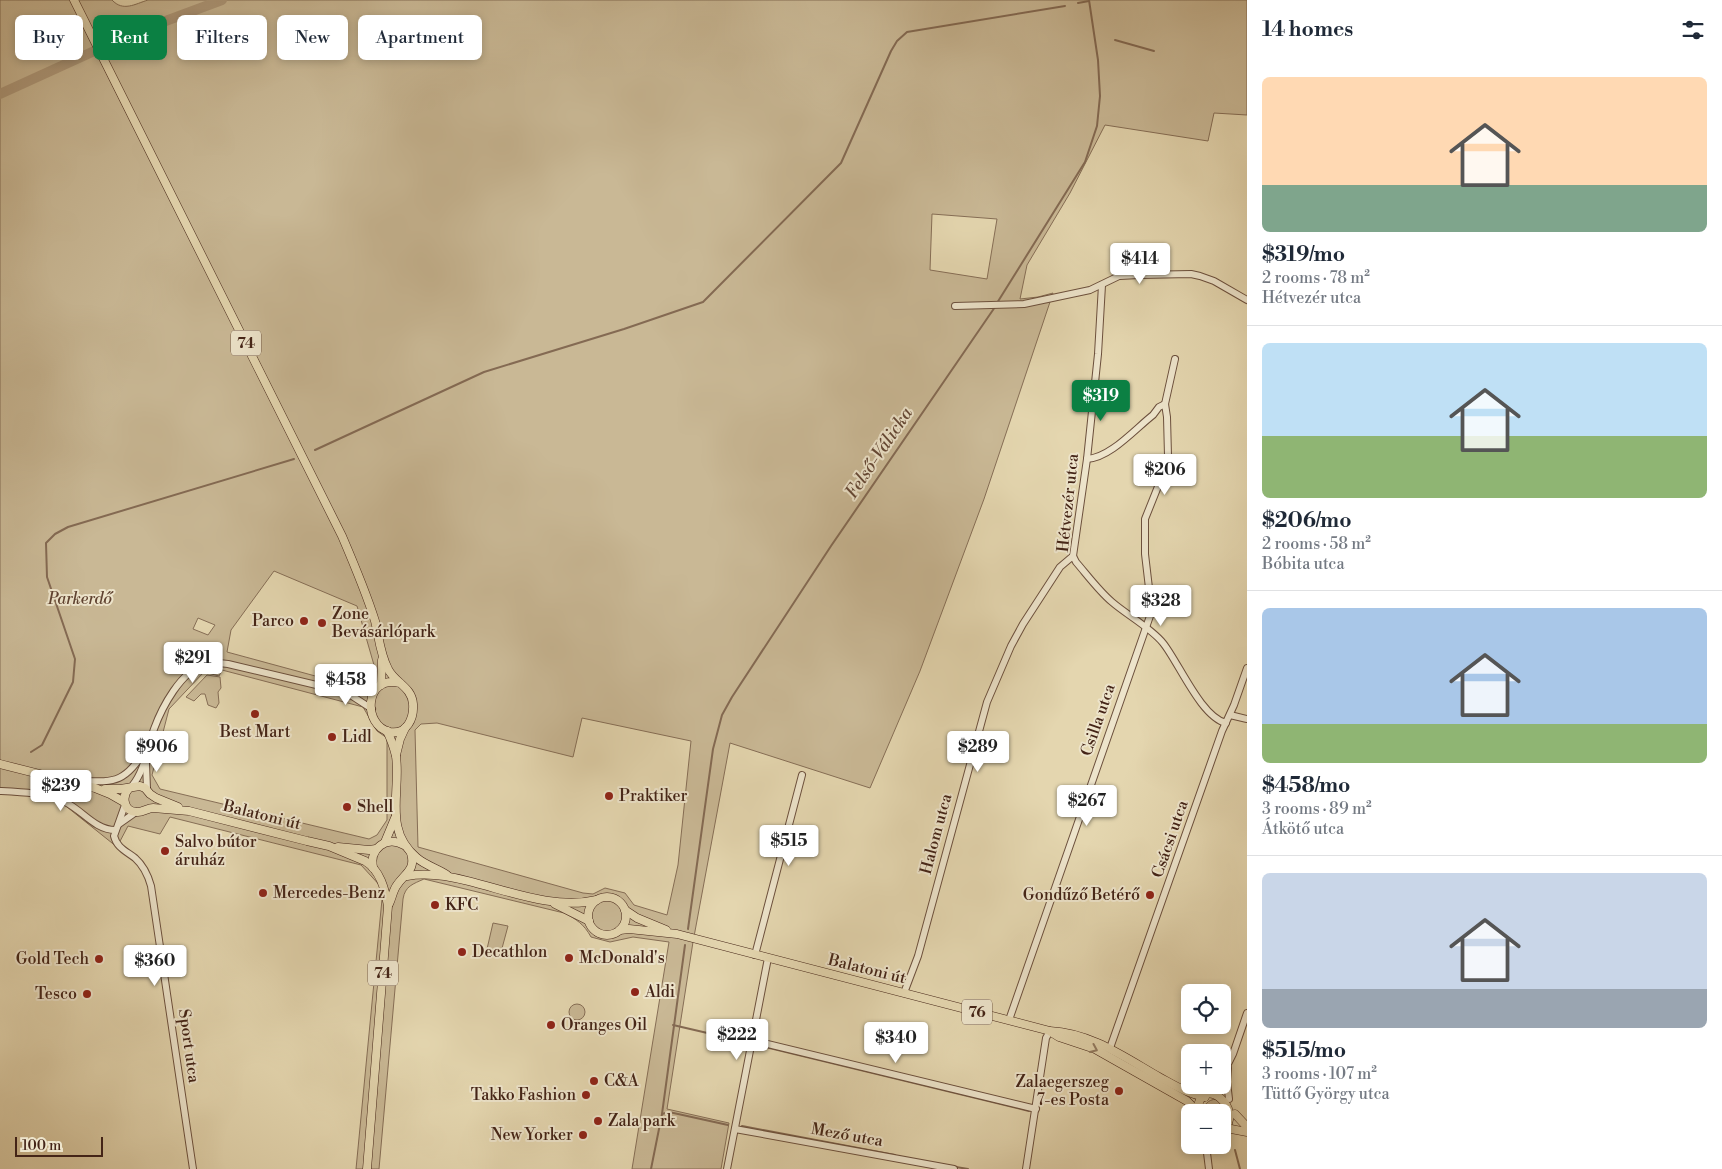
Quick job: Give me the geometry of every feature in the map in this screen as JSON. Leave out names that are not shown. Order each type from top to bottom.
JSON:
[{"type":"main road","name":"74","points":[[74,0],[342,536],[365,592],[377,630],[382,655],[392,675],[411,694],[413,716],[400,739],[396,756],[395,816],[400,837],[410,852],[413,862],[411,870],[397,885],[388,906]]},
{"type":"main road","name":"74","points":[[382,655],[379,686],[372,695],[372,709],[375,721],[387,731],[396,756]]},
{"type":"main road","points":[[379,686],[388,682],[400,683]]},
{"type":"main road","points":[[387,731],[397,732],[405,728]]},
{"type":"main road","name":"Balatoni út","points":[[0,764],[95,788],[110,794],[125,804],[131,811],[136,812],[148,808],[190,811],[329,846],[376,849]]},
{"type":"main road","name":"Balatoni út","points":[[95,788],[113,790],[140,786],[148,792],[190,811]]},
{"type":"main road","points":[[125,804],[124,795],[130,787]]},
{"type":"main road","points":[[148,792],[151,800],[148,808]]},
{"type":"main road","name":"74","points":[[385,842],[395,816]]},
{"type":"main road","points":[[374,870],[372,859],[376,849],[385,842],[397,842],[404,845]]},
{"type":"main road","name":"Balatoni út","points":[[329,846],[365,861],[374,870]]},
{"type":"main road","name":"76","points":[[410,852],[422,862],[451,877]]},
{"type":"main road","name":"74","points":[[367,1169],[388,906],[384,885],[374,870]]},
{"type":"main road","name":"76","points":[[405,877],[416,874],[451,877],[552,902],[580,903],[607,898],[614,899],[625,910]]},
{"type":"main road","points":[[380,878],[390,882],[405,877]]},
{"type":"main road","points":[[589,921],[590,908],[597,900]]},
{"type":"main road","name":"76","points":[[552,902],[589,921],[596,931],[604,935],[620,930]]},
{"type":"main road","name":"Balatoni út","points":[[625,910],[637,918],[697,940],[1009,1020],[1085,1037],[1110,1048],[1182,1090],[1208,1095]]},
{"type":"main road","points":[[620,930],[626,920],[625,910]]},
{"type":"main road","name":"Balatoni út","points":[[620,930],[629,928],[677,934]]},
{"type":"main road","name":"Balatoni út","points":[[1050,1030],[1059,1037],[1080,1043],[1103,1053],[1190,1104]]},
{"type":"main road","name":"76","points":[[1200,1104],[1208,1095],[1224,1095],[1229,1099]]},
{"type":"main road","points":[[1229,1099],[1235,1114],[1231,1124]]},
{"type":"main road","points":[[1235,1114],[1247,1126]]},
{"type":"main road","points":[[1231,1130],[1247,1132]]},
{"type":"street","points":[[955,306],[1037,302],[1090,290],[1119,276],[1191,274],[1214,281],[1247,300]]},
{"type":"street","name":"Hétvezér utca","points":[[1102,285],[1098,354],[1087,459],[1073,556],[1104,594],[1163,643],[1212,715],[1221,722],[1226,723]]},
{"type":"street","name":"Csilla utca","points":[[1009,1020],[1150,616],[1151,605],[1144,530],[1148,508],[1163,474],[1168,456],[1165,404],[1175,359]]},
{"type":"street","points":[[1087,459],[1106,454],[1153,415],[1159,407],[1165,404]]},
{"type":"street","name":"Halom utca","points":[[904,993],[918,956],[987,702],[1011,646],[1023,624],[1060,567],[1073,556]]},
{"type":"street","points":[[130,787],[137,780],[162,711],[185,676],[200,666],[216,662],[228,664],[329,688],[352,696],[372,709]]},
{"type":"street","name":"Csácsi utca","points":[[1110,1048],[1247,668]]},
{"type":"street","points":[[329,688],[362,690],[379,686]]},
{"type":"street","points":[[1230,716],[1247,719]]},
{"type":"street","points":[[71,781],[105,782],[122,777],[133,769],[150,743]]},
{"type":"street","points":[[146,758],[148,792]]},
{"type":"street","points":[[756,955],[802,775]]},
{"type":"street","points":[[0,791],[56,798],[78,810],[104,829],[115,830],[119,824],[125,804]]},
{"type":"street","points":[[119,824],[136,812]]},
{"type":"street","name":"Sport utca","points":[[115,830],[115,841],[119,847],[143,866],[151,886],[193,1169]]},
{"type":"street","points":[[727,1169],[768,958]]},
{"type":"street","points":[[1231,1058],[1247,1013]]},
{"type":"street","points":[[1026,1169],[1046,1038],[1050,1030]]},
{"type":"street","points":[[752,1040],[1036,1109]]},
{"type":"street","points":[[1228,1094],[1229,1099]]},
{"type":"street","name":"Mező utca","points":[[735,1129],[954,1169]]},
{"type":"street","points":[[1207,1154],[1209,1169]]},
{"type":"green space","name":"Parkerdő","points":[[0,0],[112,0],[120,6],[125,6],[148,0],[1247,0],[1247,115],[1214,113],[1208,141],[1105,125],[1070,193],[1027,265],[1020,299],[1053,293],[984,499],[920,671],[870,788],[730,743],[693,942],[667,1109],[729,1123],[721,1169],[632,1169],[669,942],[633,937],[610,942],[591,937],[579,922],[564,913],[424,879],[410,886],[403,899],[379,1169],[356,1169],[383,889],[361,865],[170,817],[160,834],[128,826],[117,847],[62,803],[39,796],[0,794]],"holes":[[[932,214],[997,219],[987,279],[930,270]],[[274,571],[357,606],[376,672],[368,679],[330,680],[227,652],[231,630]],[[198,618],[215,625],[208,635],[193,629]],[[222,670],[363,707],[377,731],[387,738],[387,820],[377,835],[369,839],[160,789],[152,775],[169,709],[204,672],[219,676]],[[582,718],[691,741],[678,865],[667,915],[634,905],[625,893],[605,888],[593,894],[583,893],[418,847],[415,730],[421,724],[437,723],[573,757]]]},
{"type":"green space","points":[[207,675],[220,677],[221,688],[218,692],[219,703],[216,708],[208,705],[205,694],[201,694],[194,701],[186,697]]},
{"type":"green space","points":[[493,923],[508,926],[501,952],[487,949]]},
{"type":"green space","points":[[577,1004],[583,1006],[585,1012],[583,1018],[577,1020],[571,1018],[569,1012],[571,1006]]},
{"type":"green space","points":[[1211,1100],[1221,1100],[1223,1104],[1206,1104]]},
{"type":"waterway","points":[[0,94],[136,32],[222,0]]},
{"type":"waterway","name":"Felső-Válicka","points":[[997,303],[1085,162],[1097,126],[1100,96],[1098,60],[1089,0]]},
{"type":"waterway","points":[[1078,3],[1089,1]]},
{"type":"waterway","points":[[315,450],[484,372],[624,329],[703,302],[841,163],[891,51],[897,41],[907,32],[1065,6]]},
{"type":"waterway","points":[[1115,40],[1154,51]]},
{"type":"waterway","name":"Felső-Válicka","points":[[688,929],[713,749],[722,715],[831,546],[995,307]]},
{"type":"waterway","points":[[31,752],[42,745],[73,682],[75,659],[47,577],[46,543],[55,534],[68,527],[294,459]]},
{"type":"waterway","name":"Felső-Válicka","points":[[651,1169],[662,1114],[685,945]]},
{"type":"waterway","points":[[673,1025],[746,1042]]},
{"type":"waterway","points":[[757,1045],[1029,1111]]},
{"type":"waterway","points":[[662,1114],[669,1112],[728,1125]]},
{"type":"waterway","points":[[742,1126],[895,1155]]},
{"type":"waterway","points":[[1235,1150],[1240,1169]]},
{"type":"waterway","points":[[956,1167],[968,1169]]},
{"type":"place","name":"Parco","points":[[304,621]]},
{"type":"place","name":"Zone Bevásárlópark","points":[[322,623]]},
{"type":"place","name":"Best Mart","points":[[255,714]]},
{"type":"place","name":"Lidl","points":[[332,737]]},
{"type":"place","name":"Praktiker","points":[[609,796]]},
{"type":"place","name":"Shell","points":[[347,807]]},
{"type":"place","name":"Salvo bútor áruház","points":[[165,851]]},
{"type":"place","name":"Mercedes-Benz","points":[[263,893]]},
{"type":"place","name":"Gondűző Betérő","points":[[1150,895]]},
{"type":"place","name":"KFC","points":[[435,905]]},
{"type":"place","name":"Decathlon","points":[[462,952]]},
{"type":"place","name":"McDonald's","points":[[569,958]]},
{"type":"place","name":"Gold Tech","points":[[99,959]]},
{"type":"place","name":"Aldi","points":[[635,992]]},
{"type":"place","name":"Tesco","points":[[87,994]]},
{"type":"place","name":"Oranges Oil","points":[[551,1025]]},
{"type":"place","name":"C&A","points":[[594,1081]]},
{"type":"place","name":"Zalaegerszeg 7-es Posta","points":[[1119,1091]]},
{"type":"place","name":"Takko Fashion","points":[[586,1095]]},
{"type":"place","name":"Zala park","points":[[598,1121]]},
{"type":"place","name":"New Yorker","points":[[583,1135]]}]
